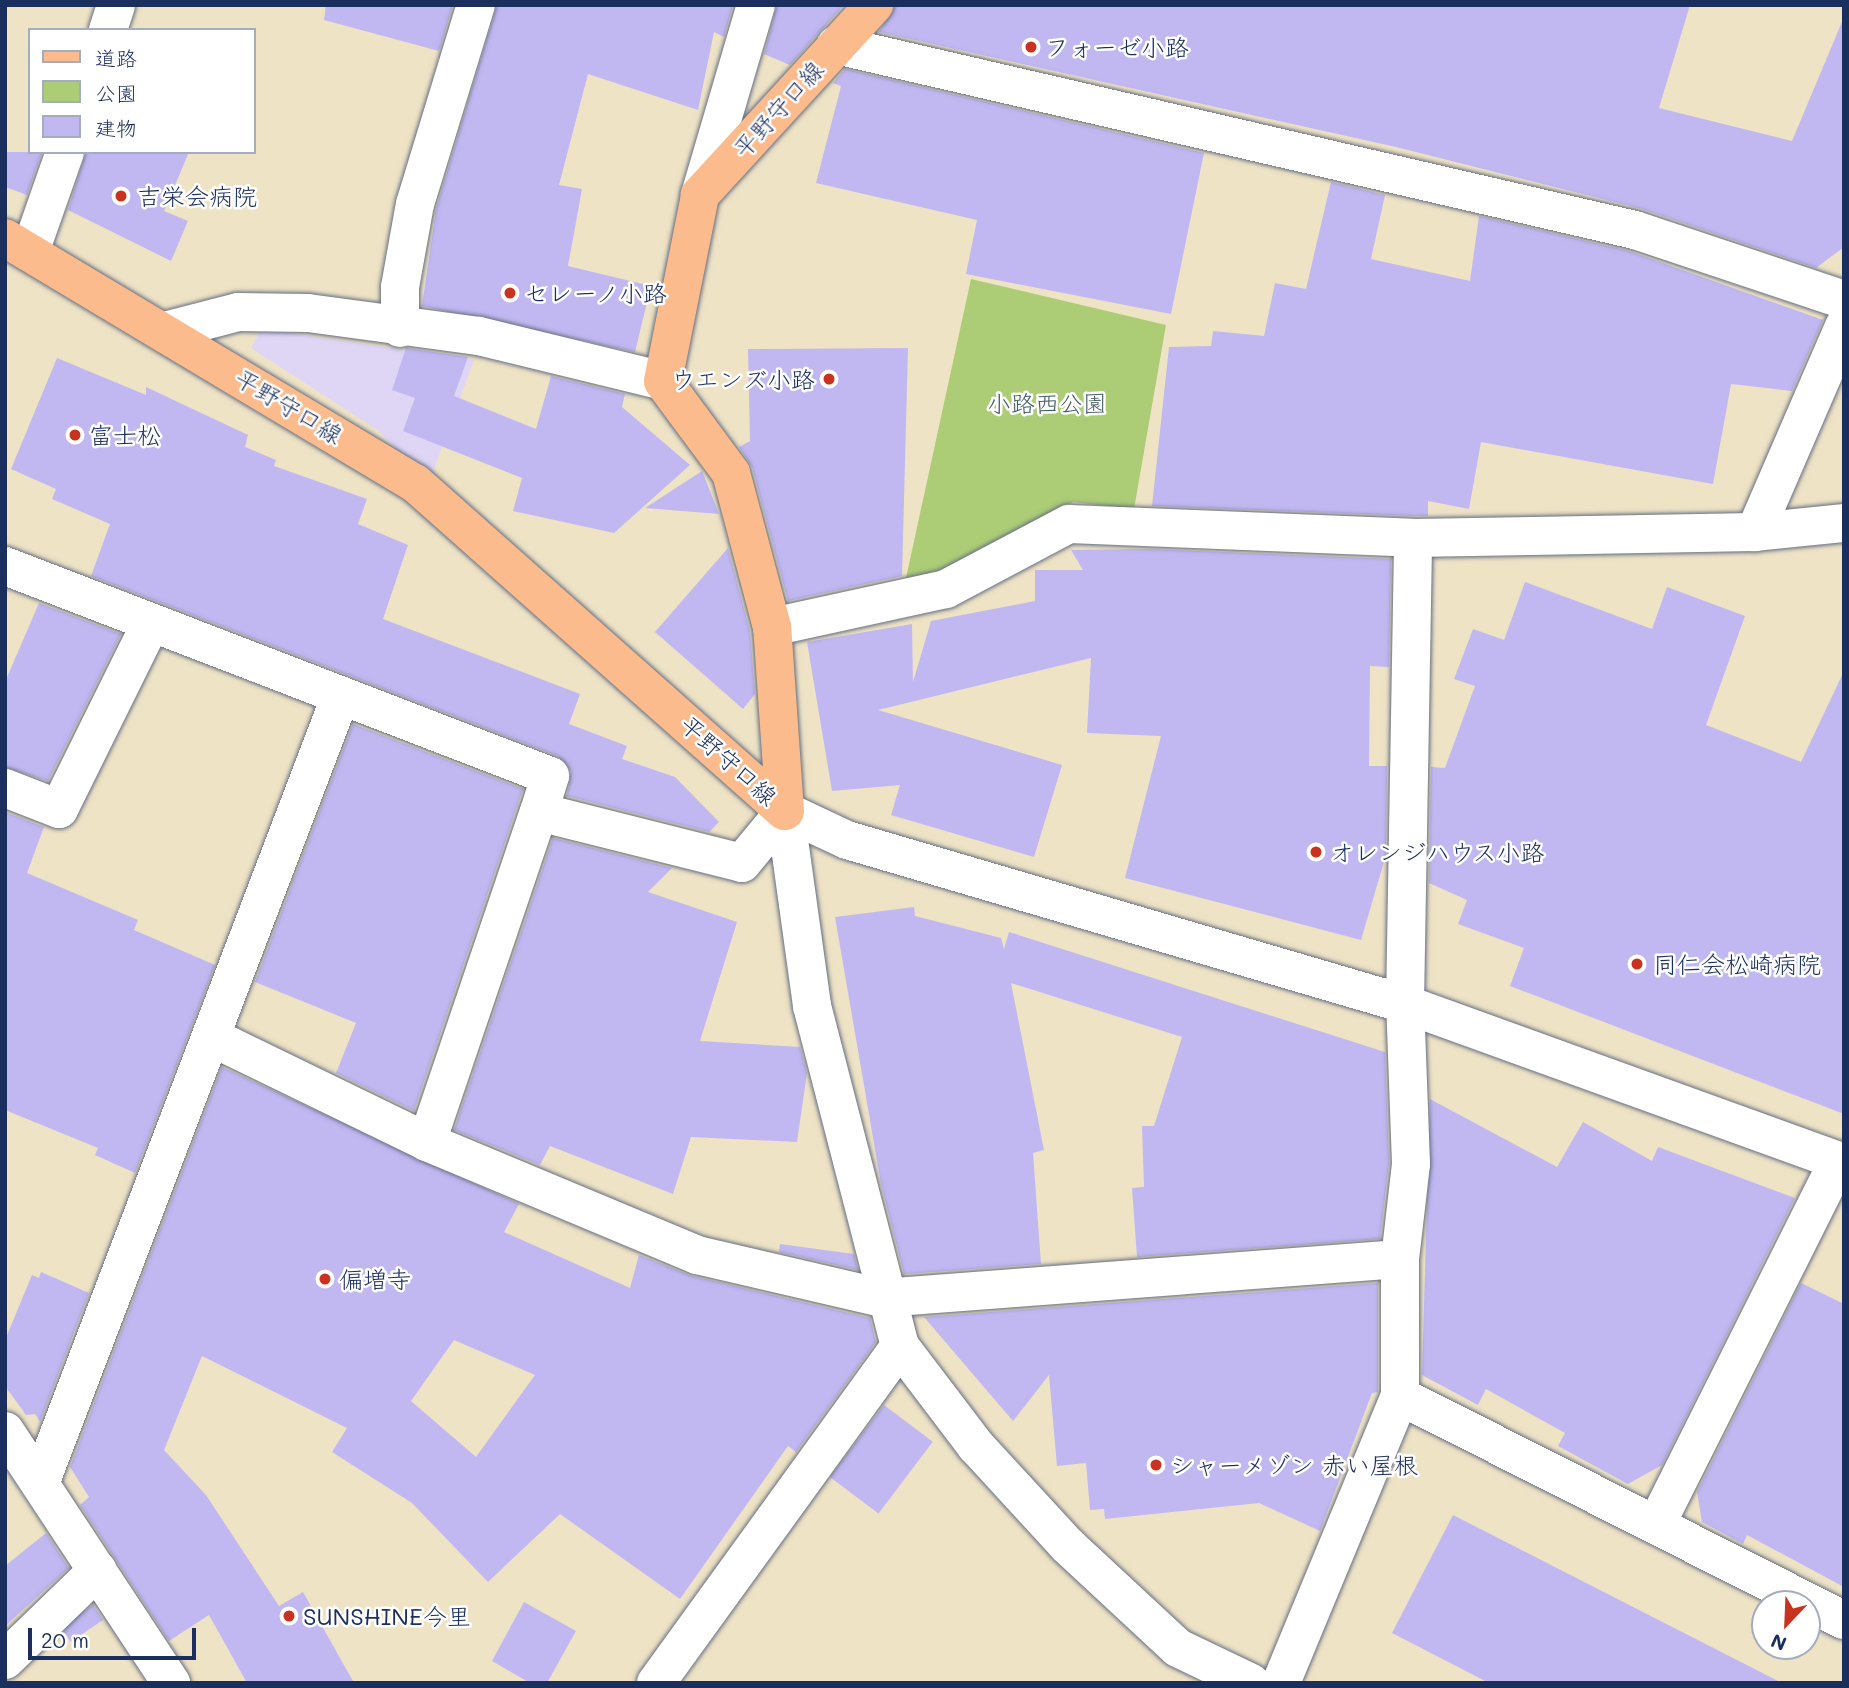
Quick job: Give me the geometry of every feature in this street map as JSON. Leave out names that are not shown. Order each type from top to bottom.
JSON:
[{"type":"main road","name":"平野守口線","points":[[699,195],[874,5]]},
{"type":"main road","points":[[663,380],[699,195]]},
{"type":"main road","name":"平野守口線","points":[[18,243],[415,483],[785,811]]},
{"type":"main road","name":"平野守口線","points":[[663,380],[731,473],[772,627],[785,811]]},
{"type":"street","points":[[109,28],[116,5]]},
{"type":"street","points":[[400,328],[400,287],[415,204],[476,5]]},
{"type":"street","points":[[699,195],[756,5]]},
{"type":"street","points":[[836,45],[1635,230],[1844,300]]},
{"type":"street","points":[[18,243],[64,154]]},
{"type":"street","points":[[165,331],[237,312],[308,313],[400,328],[479,335],[663,380]]},
{"type":"street","points":[[1755,532],[1844,326]]},
{"type":"street","points":[[772,627],[946,589],[1069,523],[1413,538],[1755,532],[1844,523]]},
{"type":"street","points":[[1281,1683],[1400,1396],[1400,1259],[1410,1164],[1405,1004],[1413,538]]},
{"type":"street","points":[[5,566],[550,776],[427,1142]]},
{"type":"street","points":[[5,788],[59,809],[151,623]]},
{"type":"street","points":[[41,1481],[341,695]]},
{"type":"street","points":[[539,811],[742,863],[785,811]]},
{"type":"street","points":[[785,811],[847,840],[1405,1004],[1841,1162],[1656,1525]]},
{"type":"street","points":[[785,811],[812,1006],[882,1298],[900,1346],[976,1446],[1182,1666],[1251,1683]]},
{"type":"street","points":[[211,1037],[427,1142],[697,1255],[882,1298],[1400,1259]]},
{"type":"street","points":[[656,1683],[900,1346]]},
{"type":"street","points":[[1400,1396],[1844,1619]]},
{"type":"street","points":[[5,1431],[41,1481],[171,1683]]},
{"type":"street","points":[[5,1660],[98,1570]]},
{"type":"shaded area","points":[[261,329],[474,360],[429,483],[379,431],[251,348]]},
{"type":"green space","name":"小路西公園","points":[[971,279],[1166,325],[1134,509],[1073,502],[973,563],[906,578]]},
{"type":"building","points":[[326,5],[453,5],[439,51],[324,20]]},
{"type":"building","points":[[497,5],[733,5],[724,37],[714,32],[698,110],[588,74],[559,185],[582,189],[568,266],[651,286],[635,352],[422,306],[436,209]]},
{"type":"building","points":[[777,5],[844,5],[790,65],[764,54]]},
{"type":"building","points":[[895,5],[1690,5],[1659,108],[1792,141],[1844,17],[1844,247],[1816,268],[1642,209],[1396,147],[879,32]]},
{"type":"building","points":[[845,69],[1204,153],[1171,314],[966,274],[977,220],[816,183],[841,86],[833,83]]},
{"type":"building","points":[[5,152],[41,154],[27,195],[5,187]]},
{"type":"building","name":"吉栄会病院","points":[[85,154],[188,154],[164,211],[188,221],[171,261],[68,210]]},
{"type":"building","points":[[1331,182],[1385,195],[1371,259],[1470,281],[1479,216],[1629,251],[1823,320],[1792,391],[1731,384],[1713,484],[1481,442],[1469,509],[1428,501],[1428,516],[1152,506],[1169,347],[1211,346],[1213,331],[1264,336],[1275,283],[1306,289]]},
{"type":"building","points":[[406,348],[468,357],[454,396],[536,429],[551,376],[625,394],[622,407],[690,465],[614,533],[513,511],[522,478],[403,431],[415,398],[392,390]]},
{"type":"building","points":[[908,348],[902,576],[788,601],[752,467],[739,447],[750,441],[748,349]]},
{"type":"building","points":[[57,358],[146,395],[146,387],[248,435],[245,447],[276,460],[274,466],[367,499],[358,524],[408,545],[383,619],[580,694],[569,724],[627,746],[622,759],[675,777],[719,822],[709,832],[567,796],[571,771],[558,756],[91,576],[110,524],[52,499],[56,489],[11,469]]},
{"type":"building","points":[[702,471],[719,514],[645,508]]},
{"type":"building","points":[[728,548],[750,631],[755,694],[743,709],[655,632]]},
{"type":"building","points":[[1148,549],[1391,559],[1389,667],[1370,666],[1369,766],[1387,766],[1386,855],[1361,940],[1125,878],[1161,736],[1087,733],[1091,658],[878,710],[1062,765],[1034,857],[891,815],[900,785],[832,791],[807,642],[912,624],[913,682],[931,621],[1035,601],[1035,570],[1083,570],[1071,550]]},
{"type":"building","points":[[1525,582],[1652,629],[1667,587],[1745,616],[1706,725],[1801,762],[1844,671],[1844,1114],[1510,986],[1524,948],[1458,924],[1467,900],[1429,883],[1431,767],[1445,768],[1475,686],[1454,679],[1473,629],[1504,640]]},
{"type":"building","points":[[39,603],[121,634],[48,781],[5,767],[5,682]]},
{"type":"building","points":[[353,724],[523,789],[414,1111],[336,1073],[356,1023],[255,982]]},
{"type":"building","points":[[5,812],[44,827],[27,873],[138,920],[134,930],[215,965],[135,1173],[95,1155],[98,1148],[5,1110]]},
{"type":"building","points":[[553,838],[672,868],[648,892],[737,922],[700,1041],[800,1047],[807,1073],[797,1142],[691,1137],[673,1194],[550,1146],[540,1165],[454,1130]]},
{"type":"building","points":[[914,907],[915,916],[1001,938],[1004,949],[1009,932],[1385,1052],[1389,1163],[1380,1239],[1137,1257],[1132,1188],[1144,1187],[1142,1126],[1154,1126],[1182,1037],[1011,983],[1044,1150],[1033,1153],[1041,1264],[904,1274],[881,1184],[835,917]]},
{"type":"building","points":[[222,1067],[519,1204],[504,1232],[630,1288],[639,1255],[692,1276],[870,1318],[876,1342],[796,1452],[788,1446],[680,1599],[560,1514],[488,1582],[412,1503],[332,1452],[347,1428],[202,1356],[164,1450],[206,1495],[279,1606],[303,1592],[354,1683],[247,1683],[209,1615],[169,1641],[80,1505],[89,1497],[70,1467]],"holes":[[[454,1340],[535,1375],[476,1457],[411,1401]]]},
{"type":"building","points":[[1430,1099],[1557,1167],[1583,1122],[1652,1161],[1658,1147],[1795,1198],[1662,1465],[1628,1484],[1558,1446],[1565,1433],[1486,1389],[1478,1405],[1422,1375]]},
{"type":"building","points":[[780,1244],[854,1254],[858,1270],[779,1252]]},
{"type":"building","points":[[41,1272],[89,1293],[40,1422],[35,1414],[26,1415],[5,1386],[5,1340],[32,1275],[39,1278]]},
{"type":"building","points":[[1378,1283],[1378,1392],[1372,1393],[1320,1531],[1259,1503],[1105,1519],[1104,1509],[1090,1510],[1086,1463],[1057,1466],[1049,1375],[1013,1421],[924,1317]]},
{"type":"building","points":[[1801,1283],[1844,1304],[1844,1587],[1747,1535],[1743,1544],[1702,1522],[1697,1492]]},
{"type":"building","points":[[884,1405],[933,1442],[879,1514],[830,1477]]},
{"type":"building","points":[[1453,1515],[1782,1683],[1489,1683],[1392,1633]]},
{"type":"building","points":[[46,1533],[69,1568],[5,1626],[5,1566]]},
{"type":"building","points":[[524,1602],[576,1631],[547,1683],[530,1683],[492,1661]]},
{"type":"building","points":[[93,1605],[103,1620],[71,1642],[61,1627]]},
{"type":"place","name":"フォーゼ小路","points":[[1031,47]]},
{"type":"place","name":"吉栄会病院","points":[[121,196]]},
{"type":"place","name":"セレーノ小路","points":[[510,293]]},
{"type":"place","name":"ウエンズ小路","points":[[829,379]]},
{"type":"place","name":"富士松","points":[[75,435]]},
{"type":"place","name":"オレンジハウス小路","points":[[1316,852]]},
{"type":"place","name":"同仁会松崎病院","points":[[1637,964]]},
{"type":"place","name":"偏増寺","points":[[325,1279]]},
{"type":"place","name":"シャーメゾン 赤い屋根","points":[[1156,1465]]},
{"type":"place","name":"SUNSHINE今里","points":[[289,1616]]}]
